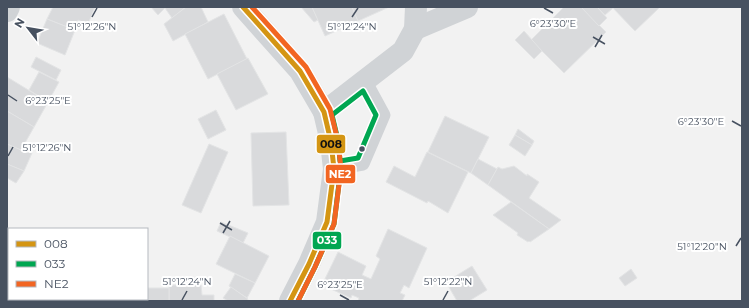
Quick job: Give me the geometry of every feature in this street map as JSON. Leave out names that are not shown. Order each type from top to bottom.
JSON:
[{"type":"street","points":[[7,11],[9,7]]},
{"type":"street","points":[[242,7],[300,71],[324,112],[331,142],[334,169],[327,222],[309,264],[290,301]]},
{"type":"street","points":[[324,112],[403,51],[415,29],[416,7]]},
{"type":"street","points":[[415,29],[467,7]]},
{"type":"lane","points":[[334,169],[363,164],[384,115],[365,80]]},
{"type":"building","points":[[53,7],[95,7],[88,24],[78,20],[75,30],[47,19]]},
{"type":"building","points":[[151,7],[166,7],[158,15]]},
{"type":"building","points":[[186,7],[172,18],[165,8]]},
{"type":"building","points":[[186,7],[201,7],[208,22],[173,41],[164,24]]},
{"type":"building","points":[[301,7],[312,7],[318,20],[314,22]]},
{"type":"building","points":[[312,7],[352,7],[358,21],[325,36]]},
{"type":"building","points":[[352,7],[389,7],[358,21]]},
{"type":"building","points":[[564,7],[581,7],[606,32],[564,73],[531,40]]},
{"type":"building","points":[[581,7],[597,7],[607,18],[599,26]]},
{"type":"building","points":[[597,7],[612,7],[613,8],[605,15]]},
{"type":"building","points":[[612,7],[660,7],[635,31]]},
{"type":"building","points":[[224,14],[247,59],[208,79],[185,34]]},
{"type":"building","points":[[47,19],[75,30],[65,55],[37,43]]},
{"type":"building","points":[[524,31],[542,51],[534,59],[515,40]]},
{"type":"building","points":[[36,57],[61,70],[56,80],[31,67]]},
{"type":"building","points":[[248,58],[268,94],[236,110],[217,74]]},
{"type":"building","points":[[39,72],[59,82],[48,102],[29,90]]},
{"type":"building","points":[[7,77],[48,102],[34,127],[7,111]]},
{"type":"building","points":[[216,110],[226,130],[208,139],[198,119]]},
{"type":"building","points":[[7,111],[34,127],[21,150],[7,144]]},
{"type":"building","points":[[445,116],[489,137],[471,173],[428,152]]},
{"type":"building","points":[[518,129],[534,141],[532,145],[515,135]]},
{"type":"building","points":[[286,132],[289,205],[253,206],[251,133]]},
{"type":"building","points":[[515,135],[532,145],[525,156],[509,145]]},
{"type":"building","points":[[7,144],[21,150],[22,148],[32,153],[24,171],[7,164]]},
{"type":"building","points":[[209,144],[228,152],[201,213],[182,205]]},
{"type":"building","points":[[427,152],[468,172],[448,213],[428,201],[427,203],[386,182],[394,166],[415,177]]},
{"type":"building","points":[[478,159],[497,169],[488,185],[471,173]]},
{"type":"building","points":[[7,164],[24,171],[16,183],[7,178]]},
{"type":"building","points":[[514,166],[527,176],[527,174],[539,182],[529,198],[561,220],[549,229],[488,185],[498,167],[502,169]]},
{"type":"building","points":[[511,202],[549,229],[530,242],[517,235],[518,233],[493,215]]},
{"type":"building","points":[[221,222],[248,233],[243,243],[217,231]]},
{"type":"building","points":[[388,229],[427,248],[409,288],[404,285],[400,293],[405,295],[402,301],[358,301],[359,298],[352,295],[351,298],[322,285],[338,252],[366,266],[362,275],[371,279],[380,259],[376,256]]},
{"type":"building","points":[[230,236],[269,256],[255,283],[216,264]]},
{"type":"building","points":[[472,266],[487,290],[469,301],[457,301],[446,282]]},
{"type":"building","points":[[631,269],[637,278],[625,286],[619,278]]},
{"type":"building","points":[[235,274],[255,283],[247,298],[229,286]]},
{"type":"building","points":[[169,285],[201,285],[202,295],[214,295],[214,301],[169,301]]},
{"type":"building","points":[[231,287],[248,299],[247,301],[228,301],[223,298]]},
{"type":"building","points":[[148,288],[169,288],[169,301],[141,301],[148,300]]},
{"type":"building","points":[[32,300],[61,300],[61,301]]},
{"type":"building","points":[[61,300],[91,300],[91,301]]},
{"type":"transit line","name":"008","points":[[243,7],[300,71],[324,112],[331,142],[334,169],[327,222],[309,264],[290,301]]},
{"type":"transit line","name":"NE2","points":[[252,7],[306,67],[330,109],[338,141],[341,169],[334,224],[298,301]]},
{"type":"transit line","name":"033","points":[[363,91],[376,115],[358,158],[340,161],[338,140],[332,115],[363,91]]},
{"type":"transit line","name":"033","points":[[298,301],[334,224],[340,175]]}]
